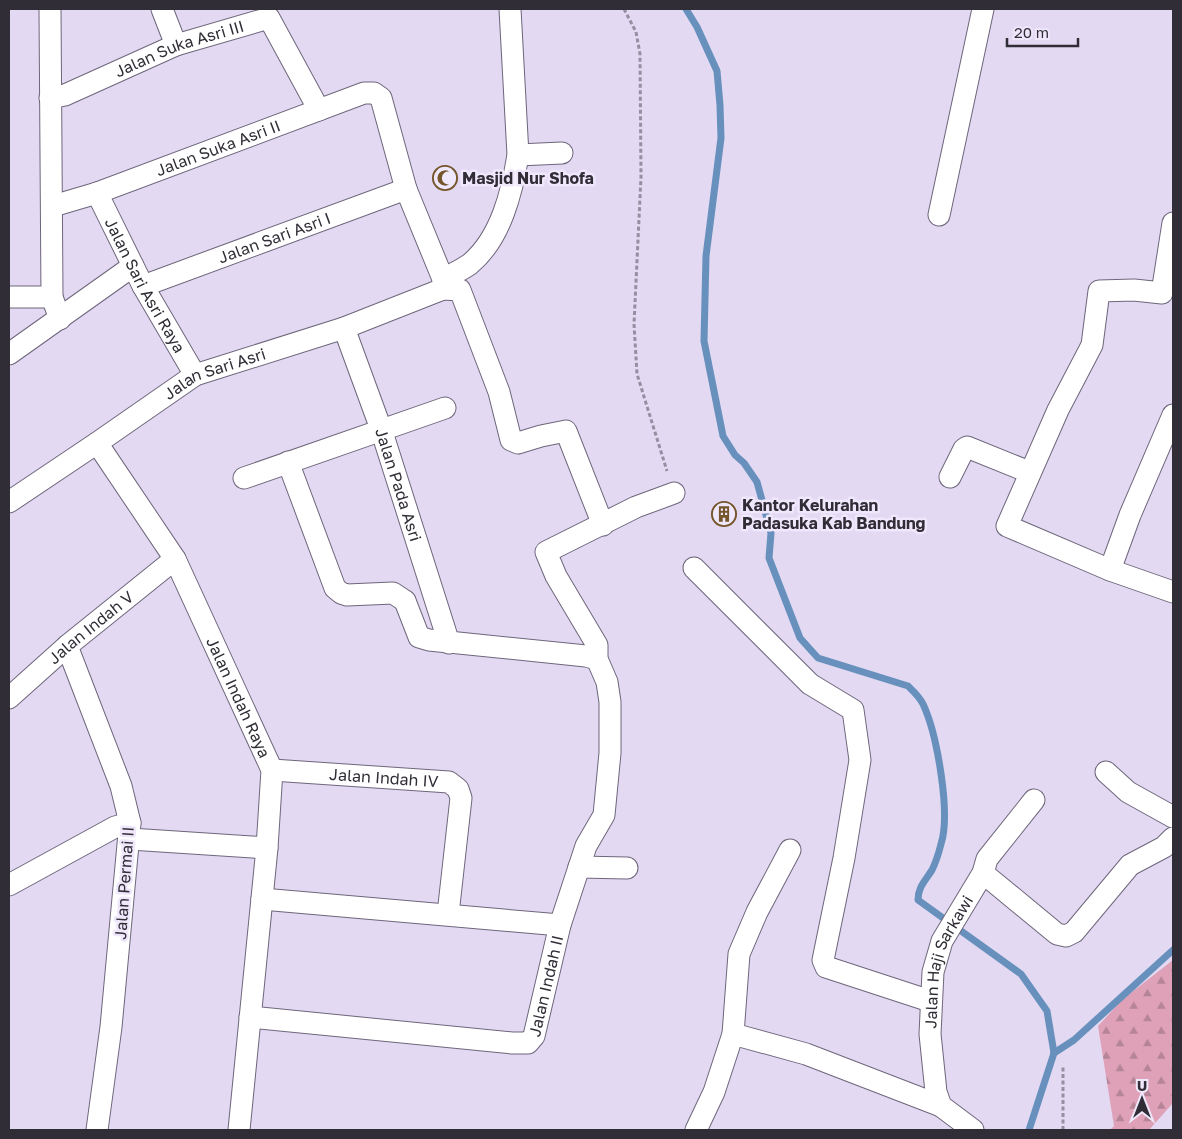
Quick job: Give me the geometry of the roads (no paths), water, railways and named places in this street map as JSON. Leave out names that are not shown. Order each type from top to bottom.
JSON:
[{"type":"street","points":[[50,9],[53,206],[52,298],[60,319]]},
{"type":"street","points":[[162,9],[176,46]]},
{"type":"street","name":"Jalan Sari Asri","points":[[9,502],[195,375],[344,328],[443,284],[470,264],[489,244],[509,196],[518,155],[510,9]]},
{"type":"street","points":[[940,215],[984,9]]},
{"type":"street","name":"Jalan Suka Asri III","points":[[50,98],[65,94],[176,46],[267,13],[319,110]]},
{"type":"street","name":"Jalan Suka Asri II","points":[[53,206],[97,194],[364,93],[374,93],[381,98],[406,189]]},
{"type":"street","points":[[518,155],[562,153]]},
{"type":"street","points":[[406,189],[443,284],[460,290],[476,338],[485,354],[499,392],[511,440],[518,443],[566,431],[603,525],[636,507],[674,493]]},
{"type":"street","name":"Jalan Sari Asri I","points":[[143,286],[406,189]]},
{"type":"street","name":"Jalan Sari Asri Raya","points":[[97,194],[143,286],[195,375]]},
{"type":"street","points":[[1173,223],[1162,293],[1134,290],[1099,291],[1092,345],[1029,472],[1007,526],[1110,570],[1173,592]]},
{"type":"street","points":[[9,354],[133,266]]},
{"type":"street","points":[[9,298],[52,298]]},
{"type":"street","name":"Jalan Pada Asri","points":[[344,328],[381,429],[449,643]]},
{"type":"street","points":[[244,478],[444,408]]},
{"type":"street","points":[[1110,570],[1165,454],[1173,415]]},
{"type":"street","name":"Jalan Indah Raya","points":[[97,443],[175,559],[272,770],[267,848],[239,1130]]},
{"type":"street","points":[[950,477],[964,448],[967,447],[1029,472]]},
{"type":"street","points":[[288,462],[335,588],[341,593],[393,593],[405,601],[419,637],[449,643],[586,656],[597,659]]},
{"type":"street","name":"Jalan Indah II","points":[[250,1017],[512,1044],[528,1043],[534,1036],[560,925],[586,846],[604,815],[610,754],[610,702],[607,682],[597,659],[597,645],[546,556],[547,550],[603,525]]},
{"type":"street","name":"Jalan Indah V","points":[[9,698],[67,646],[175,559]]},
{"type":"street","points":[[694,568],[810,684],[853,710],[860,760],[844,858],[823,960],[826,967],[930,1001]]},
{"type":"street","points":[[405,601],[431,591]]},
{"type":"street","name":"Jalan Permai II","points":[[67,646],[120,786],[130,831],[111,1027],[97,1130]]},
{"type":"street","name":"Jalan Indah IV","points":[[272,770],[449,782],[454,785],[461,798],[448,914]]},
{"type":"street","points":[[1106,772],[1128,792],[1173,817]]},
{"type":"street","name":"Jalan Haji Sarkawi","points":[[941,1106],[933,1078],[930,1001],[935,964],[942,942],[983,873],[986,859],[1034,800]]},
{"type":"street","points":[[9,884],[115,827],[130,831],[267,848]]},
{"type":"street","points":[[983,873],[1057,934],[1066,936],[1074,932],[1130,865],[1164,847],[1173,838]]},
{"type":"street","points":[[696,1130],[714,1092],[733,1034],[740,954],[757,912],[790,850]]},
{"type":"street","points":[[579,867],[627,868]]},
{"type":"street","points":[[262,899],[560,925]]},
{"type":"street","points":[[733,1034],[806,1054],[941,1106],[973,1130]]},
{"type":"waterway","points":[[686,9],[697,27],[717,71],[720,105],[721,138],[706,256],[704,341],[723,436],[735,455],[744,463],[757,482],[771,533],[769,558],[800,638],[818,658],[908,686],[923,704],[933,734],[941,774],[944,830],[938,854],[932,870],[924,881],[918,895],[918,900],[1021,974],[1047,1011],[1054,1053],[1029,1130]]},
{"type":"waterway","points":[[1054,1053],[1074,1040],[1173,950]]},
{"type":"place","name":"Masjid Nur Shofa","points":[[445,178]]},
{"type":"place","name":"Kantor Kelurahan Padasuka Kab Bandung","points":[[724,514]]}]
